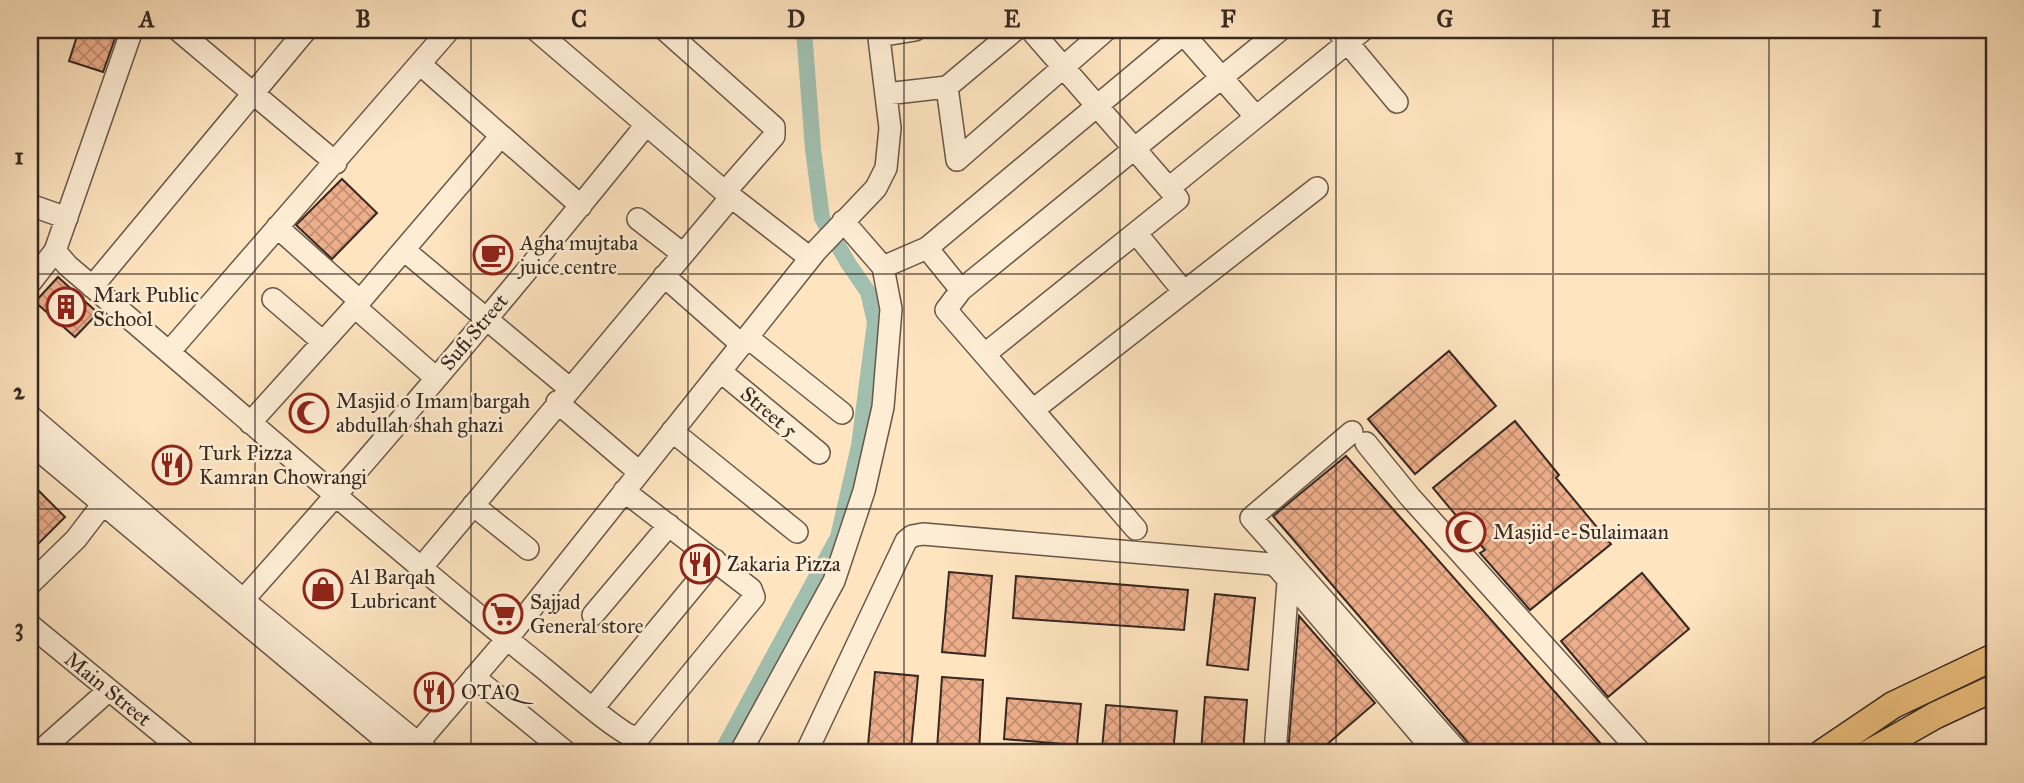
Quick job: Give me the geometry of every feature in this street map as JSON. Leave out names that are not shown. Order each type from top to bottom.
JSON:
[{"type":"main road","points":[[1822,753],[1893,705],[1994,657]]},
{"type":"main road","points":[[1869,753],[1936,715],[1994,688]]},
{"type":"street","points":[[30,284],[55,251],[132,30]]},
{"type":"street","points":[[178,30],[254,91],[336,163]]},
{"type":"street","points":[[92,287],[306,30]]},
{"type":"street","points":[[169,352],[449,30]]},
{"type":"street","points":[[421,568],[683,254],[774,136],[774,127],[665,30]]},
{"type":"street","points":[[417,750],[813,254],[876,188],[886,168],[890,128],[878,33],[915,30]]},
{"type":"street","points":[[886,94],[947,87],[1015,30]]},
{"type":"street","points":[[985,354],[1178,199],[1031,30]]},
{"type":"street","points":[[947,87],[957,160],[1106,30]]},
{"type":"street","points":[[1136,529],[946,310],[961,290],[1280,30]]},
{"type":"street","points":[[883,267],[927,248],[1184,31],[1256,117]]},
{"type":"street","points":[[542,32],[728,195],[813,254]]},
{"type":"street","points":[[1169,188],[1256,117],[1350,34],[1397,102]]},
{"type":"street","points":[[421,64],[500,137],[581,206]]},
{"type":"street","name":"Sufi Street","points":[[243,600],[336,496],[646,125]]},
{"type":"street","points":[[250,423],[358,304],[500,137]]},
{"type":"street","points":[[1033,410],[1317,188]]},
{"type":"street","points":[[30,205],[67,218]]},
{"type":"street","points":[[638,219],[683,254]]},
{"type":"street","points":[[740,753],[834,581],[864,491],[884,395],[891,309],[883,267],[840,224]]},
{"type":"street","points":[[277,227],[436,377]]},
{"type":"street","points":[[1136,233],[1184,292]]},
{"type":"street","points":[[927,248],[961,290]]},
{"type":"street","points":[[404,250],[485,320],[639,472]]},
{"type":"street","points":[[55,251],[92,287],[421,568],[631,737],[641,735],[753,601],[754,593],[624,491]]},
{"type":"street","points":[[664,276],[842,413]]},
{"type":"street","points":[[274,299],[323,342]]},
{"type":"street","name":"Street 5","points":[[720,371],[819,453]]},
{"type":"street","points":[[30,416],[417,750]]},
{"type":"street","points":[[672,431],[797,532]]},
{"type":"street","points":[[1459,753],[1251,518],[1359,437],[1641,753]]},
{"type":"street","points":[[30,443],[103,505],[417,750]]},
{"type":"street","points":[[30,584],[76,539],[103,505]]},
{"type":"street","points":[[473,505],[528,549]]},
{"type":"street","points":[[593,615],[669,525]]},
{"type":"street","points":[[806,753],[906,541],[912,536],[923,534],[1272,564],[1436,753]]},
{"type":"street","points":[[593,708],[715,561]]},
{"type":"street","points":[[1275,753],[1288,582]]},
{"type":"street","name":"Main Street","points":[[30,625],[186,753]]},
{"type":"street","points":[[474,677],[567,753]]},
{"type":"street","points":[[38,753],[108,691]]},
{"type":"building","points":[[79,30],[118,30],[103,72],[69,61]]},
{"type":"building","points":[[342,179],[377,213],[332,259],[296,225]]},
{"type":"building","name":"Mark Public School","points":[[58,277],[98,313],[75,337],[35,302]]},
{"type":"building","points":[[1449,351],[1496,406],[1415,474],[1368,419]]},
{"type":"building","points":[[1515,421],[1559,475],[1556,478],[1611,544],[1530,610],[1480,553],[1485,550],[1433,488]]},
{"type":"building","points":[[1346,456],[1609,753],[1473,753],[1469,744],[1273,516]]},
{"type":"building","points":[[30,482],[65,517],[30,552]]},
{"type":"building","points":[[949,572],[992,576],[985,656],[942,652]]},
{"type":"building","points":[[1642,573],[1689,629],[1608,697],[1561,641]]},
{"type":"building","points":[[1016,576],[1188,590],[1184,630],[1013,618]]},
{"type":"building","points":[[1215,594],[1255,598],[1248,670],[1207,665]]},
{"type":"building","points":[[1299,616],[1375,703],[1317,753],[1288,753]]},
{"type":"building","points":[[875,672],[918,676],[911,749],[868,745]]},
{"type":"building","points":[[942,677],[983,680],[979,752],[937,749]]},
{"type":"building","points":[[1205,697],[1247,700],[1243,753],[1201,753]]},
{"type":"building","points":[[1007,698],[1081,704],[1077,745],[1004,739]]},
{"type":"building","points":[[1106,705],[1177,711],[1173,753],[1102,749]]},
{"type":"waterway","points":[[721,753],[838,537],[859,446],[875,322],[868,292],[822,218],[813,149],[804,30]]},
{"type":"place","name":"Agha mujtaba juice centre","points":[[493,255]]},
{"type":"place","name":"Mark Public School","points":[[66,307]]},
{"type":"place","name":"Masjid o Imam bargah abdullah shah ghazi","points":[[309,413]]},
{"type":"place","name":"Turk Pizza Kamran Chowrangi","points":[[172,465]]},
{"type":"place","name":"Masjid-e-Sulaimaan","points":[[1466,532]]},
{"type":"place","name":"Zakaria Pizza","points":[[700,564]]},
{"type":"place","name":"Al Barqah Lubricant","points":[[323,589]]},
{"type":"place","name":"Sajjad General store","points":[[503,614]]},
{"type":"place","name":"OTAQ","points":[[434,692]]}]
